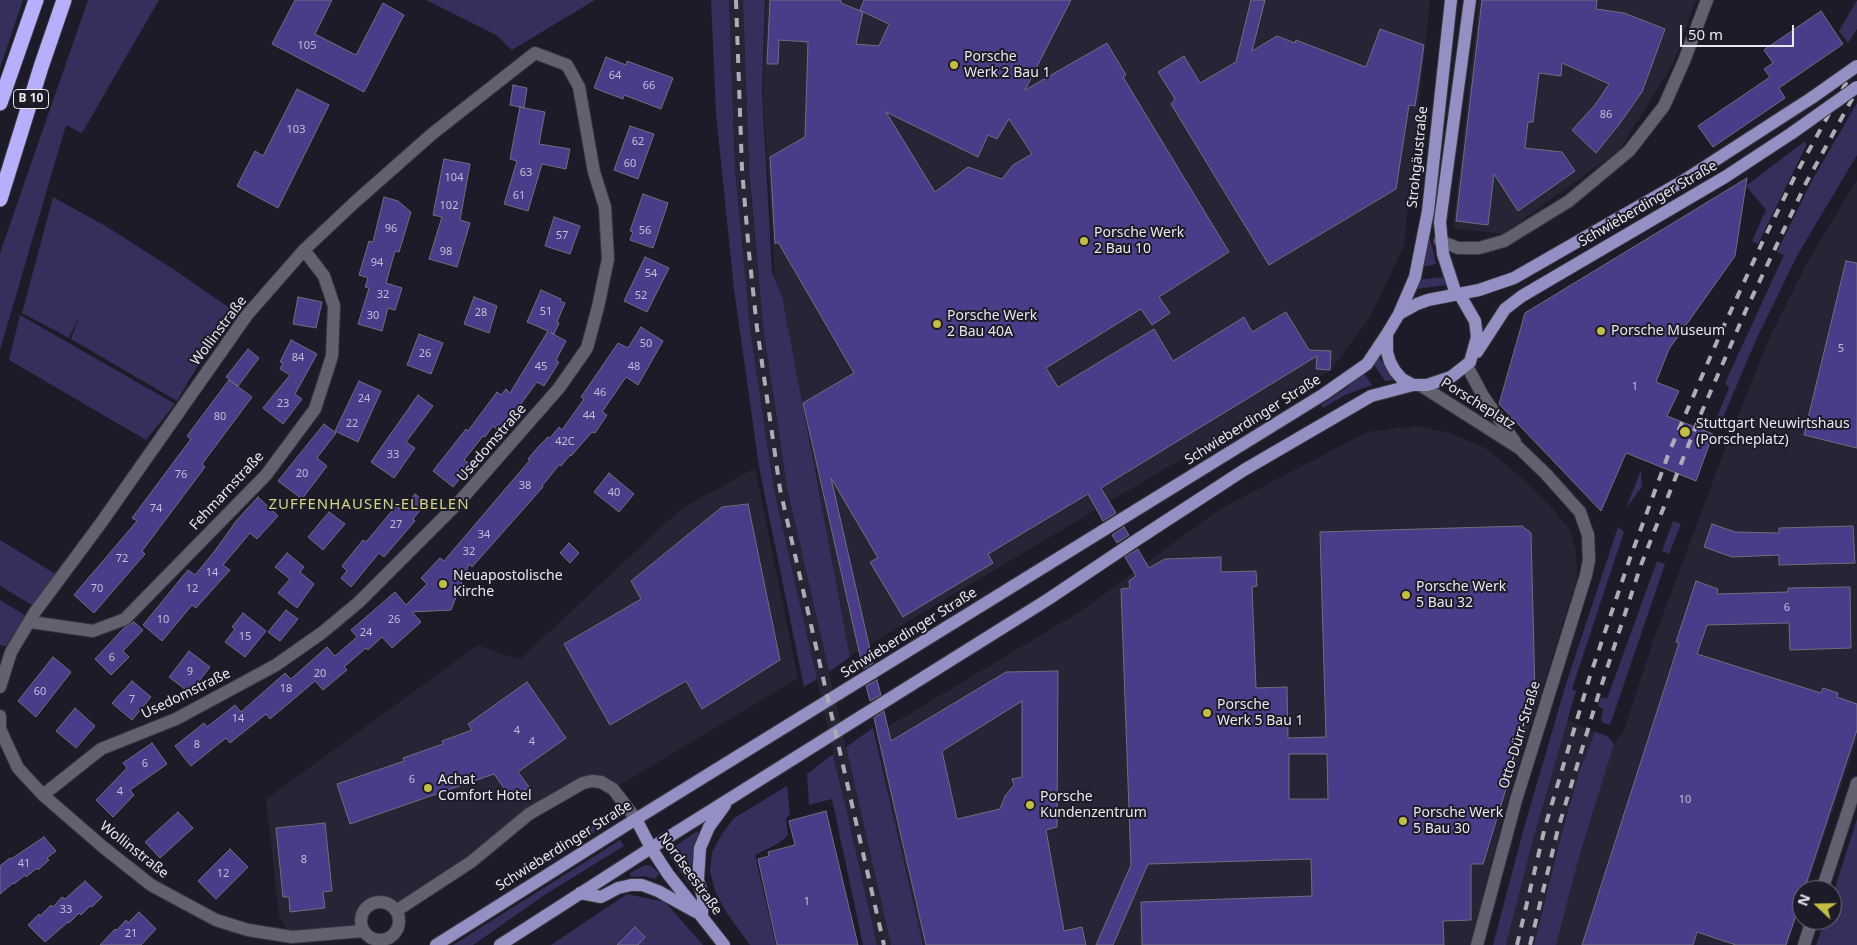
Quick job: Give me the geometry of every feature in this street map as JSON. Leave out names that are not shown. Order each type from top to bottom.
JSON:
[{"type":"highway","name":"B 10","points":[[0,103],[36,0]]},
{"type":"highway","name":"B 10","points":[[0,199],[64,0]]},
{"type":"main road","name":"Strohgäustraße","points":[[1400,314],[1419,265],[1428,211],[1451,0]]},
{"type":"main road","name":"Strohgäustraße","points":[[1458,295],[1443,254],[1440,240],[1440,222],[1470,0]]},
{"type":"main road","name":"Schwieberdinger Straße","points":[[1458,295],[1514,278],[1683,181],[1813,97],[1857,66]]},
{"type":"main road","name":"Schwieberdinger Straße","points":[[1468,364],[1505,310],[1522,296],[1725,177],[1857,87]]},
{"type":"main road","points":[[1387,334],[1400,314],[1417,304],[1458,295],[1475,321],[1477,337],[1468,364]]},
{"type":"main road","name":"Schwieberdinger Straße","points":[[436,945],[636,819],[1324,394],[1366,364],[1387,334]]},
{"type":"main road","name":"Porscheplatz","points":[[1387,334],[1387,352],[1390,362],[1402,379],[1416,385],[1441,381],[1468,364]]},
{"type":"main road","points":[[500,945],[1047,600],[1244,470],[1371,396],[1416,385]]},
{"type":"main road","points":[[580,893],[601,897],[618,888],[642,885],[658,891],[702,915],[703,897],[698,880],[700,848],[709,827],[730,799]]},
{"type":"main road","name":"Nordseestraße","points":[[636,819],[651,848],[668,874],[724,945]]},
{"type":"street","points":[[1440,240],[1458,248],[1479,248],[1504,241],[1569,201],[1629,151],[1664,106],[1684,61],[1707,0]]},
{"type":"street","name":"Wollinstraße","points":[[0,687],[11,652],[31,622],[35,612],[101,523],[247,315],[304,250],[355,202],[432,134],[535,53]]},
{"type":"street","name":"Usedomstraße","points":[[43,795],[101,749],[176,719],[276,665],[323,632],[359,602],[460,501],[559,388],[587,348],[608,259],[605,207],[594,172],[579,87],[567,65],[535,53]]},
{"type":"street","name":"Fehmarnstraße","points":[[31,622],[92,632],[125,619],[266,475],[315,409],[332,356],[334,306],[324,276],[304,250]]},
{"type":"street","name":"Porscheplatz","points":[[1468,364],[1483,396],[1519,448],[1546,474],[1580,512],[1588,535]]},
{"type":"street","name":"Porscheplatz","points":[[1416,385],[1519,448]]},
{"type":"street","name":"Otto-Dürr-Straße","points":[[1477,945],[1516,800],[1586,575],[1589,560],[1588,535]]},
{"type":"street","name":"Wollinstraße","points":[[0,716],[0,729],[18,768],[43,795],[103,847],[151,885],[216,920],[248,930],[292,937],[363,931],[368,937],[376,940],[385,940],[394,934],[398,928],[399,919],[396,912]]},
{"type":"street","points":[[363,931],[361,924],[365,909],[375,903],[384,902],[392,906],[396,912],[471,862],[529,814],[583,782],[601,782],[613,789],[636,819]]},
{"type":"street","points":[[1825,880],[1857,784]]},
{"type":"street","points":[[1804,945],[1809,930]]},
{"type":"shaded area","points":[[0,0],[23,0],[0,68]]},
{"type":"shaded area","points":[[88,0],[159,0],[82,133],[66,125],[0,350],[0,253]]},
{"type":"shaded area","points":[[426,0],[595,0],[512,50],[496,35]]},
{"type":"shaded area","points":[[711,0],[729,0],[735,169],[750,328],[774,490],[817,679],[804,687],[759,467],[734,289],[716,114]]},
{"type":"shaded area","points":[[729,0],[743,0],[749,168],[756,253],[773,398],[787,488],[891,945],[877,945],[774,490],[750,328],[742,253],[735,169]]},
{"type":"shaded area","points":[[743,0],[765,0],[762,92],[772,272],[782,296],[850,657],[829,672],[787,488],[763,326],[749,168]]},
{"type":"shaded area","points":[[766,0],[1430,0],[1404,246],[1370,317],[1331,370],[850,656],[775,275],[763,96]]},
{"type":"shaded area","points":[[1479,0],[1696,0],[1673,64],[1620,149],[1503,234],[1453,228]]},
{"type":"shaded area","points":[[1857,0],[1857,29],[1848,43],[1839,31]]},
{"type":"shaded area","points":[[1857,103],[1857,155],[1798,254],[1756,340],[1719,427],[1714,424],[1729,388],[1725,383],[1784,255],[1777,252],[1810,184]]},
{"type":"shaded area","points":[[1805,141],[1806,146],[1758,244],[1752,241],[1766,210],[1746,186]]},
{"type":"shaded area","points":[[1857,180],[1857,739],[1809,880],[1792,880],[1792,930],[1787,945],[1556,945],[1580,854],[1614,744],[1624,730],[1654,639],[1767,343],[1809,259]]},
{"type":"shaded area","points":[[53,197],[109,228],[231,309],[177,401],[71,339],[79,316],[69,338],[22,313]]},
{"type":"shaded area","points":[[1428,237],[1430,238],[1436,264],[1422,267]]},
{"type":"shaded area","points":[[1442,277],[1447,285],[1416,289],[1418,280]]},
{"type":"shaded area","points":[[20,315],[175,404],[146,440],[9,360]]},
{"type":"shaded area","points":[[1379,356],[1394,380],[1385,381],[1373,363]]},
{"type":"shaded area","points":[[1364,373],[1372,385],[1345,395],[1323,408],[1321,405]]},
{"type":"shaded area","points":[[1415,426],[1450,433],[1485,448],[1521,477],[1549,504],[1570,530],[1576,552],[1577,578],[1508,798],[1470,945],[921,945],[876,734],[1081,611],[1220,509],[1367,432]]},
{"type":"shaded area","points":[[755,468],[798,678],[613,789],[583,783],[396,911],[392,906],[384,903],[375,903],[365,909],[362,916],[361,924],[363,931],[292,937],[279,916],[266,799],[478,645],[519,660],[681,509]]},
{"type":"shaded area","points":[[1641,470],[1642,487],[1626,508]]},
{"type":"shaded area","points":[[1673,521],[1681,524],[1669,554],[1662,551]]},
{"type":"shaded area","points":[[1618,527],[1624,532],[1572,689],[1576,691],[1533,840],[1506,945],[1493,945],[1522,835],[1565,687]]},
{"type":"shaded area","points":[[0,540],[57,575],[32,605],[0,586]]},
{"type":"shaded area","points":[[1657,561],[1665,564],[1610,725],[1601,722],[1603,709],[1598,706],[1601,697],[1607,699]]},
{"type":"shaded area","points":[[0,600],[26,616],[6,646],[0,645]]},
{"type":"shaded area","points":[[1567,720],[1595,732],[1579,772],[1534,945],[1506,945],[1533,840]]},
{"type":"shaded area","points":[[873,728],[923,945],[891,945],[846,747]]},
{"type":"shaded area","points":[[1595,732],[1607,736],[1614,744],[1580,854],[1556,945],[1534,945],[1579,772]]},
{"type":"shaded area","points":[[833,754],[877,945],[863,945],[832,799],[809,805],[807,774]]},
{"type":"shaded area","points":[[787,786],[790,814],[786,818],[788,835],[779,843],[755,855],[776,945],[750,945],[726,912],[715,891],[710,871],[712,852],[734,818]]},
{"type":"shaded area","points":[[1857,819],[1857,945],[1816,945],[1821,930],[1842,930],[1842,880],[1837,880]]},
{"type":"shaded area","points":[[602,820],[604,822],[588,837],[520,879],[516,874]]},
{"type":"shaded area","points":[[697,831],[699,834],[693,851],[692,864],[694,884],[691,887],[670,857],[674,847]]},
{"type":"shaded area","points":[[620,840],[624,846],[546,894],[473,945],[453,945]]},
{"type":"shaded area","points":[[645,865],[651,866],[659,873],[655,879],[644,876],[631,877],[630,873]]},
{"type":"shaded area","points":[[627,894],[665,902],[703,945],[551,945]]},
{"type":"building","points":[[295,0],[332,0],[315,34],[356,55],[383,3],[404,15],[364,92],[272,44]]},
{"type":"building","points":[[770,0],[841,0],[841,3],[863,12],[860,10],[864,0],[1071,0],[1025,90],[1107,43],[1126,75],[1123,77],[1229,252],[1159,297],[1170,313],[1152,325],[1141,309],[1046,368],[1058,387],[1154,329],[1173,361],[1244,317],[1252,332],[1286,312],[1309,350],[1331,351],[1330,370],[1316,369],[1317,356],[1101,488],[1116,513],[1103,521],[1088,494],[988,554],[993,563],[903,617],[870,562],[878,558],[831,478],[873,663],[863,669],[803,403],[854,373],[778,242],[775,244],[770,157],[805,137],[808,42],[779,40],[778,64],[767,64]],"holes":[[[863,12],[889,24],[879,46],[856,44]],[[886,112],[978,157],[988,135],[997,139],[1009,119],[1032,154],[1013,165],[1002,179],[968,167],[935,192]]]},
{"type":"building","points":[[1251,0],[1265,0],[1252,51],[1277,36],[1295,43],[1296,40],[1366,67],[1380,29],[1424,45],[1415,106],[1409,105],[1396,189],[1269,265],[1171,104],[1175,99],[1158,72],[1184,56],[1200,83],[1236,62]]},
{"type":"building","points":[[1482,0],[1597,0],[1596,9],[1624,13],[1665,29],[1642,92],[1596,153],[1572,130],[1595,105],[1609,84],[1562,63],[1561,76],[1539,73],[1533,122],[1528,122],[1525,148],[1562,152],[1575,171],[1518,211],[1494,174],[1488,225],[1456,221]]},
{"type":"building","points":[[1821,11],[1843,44],[1779,88],[1785,98],[1713,147],[1698,126],[1770,77],[1764,69],[1773,63],[1764,50]]},
{"type":"building","points":[[606,57],[626,65],[627,61],[673,78],[661,109],[624,95],[623,99],[594,88]]},
{"type":"building","points":[[513,85],[527,88],[524,108],[510,105]]},
{"type":"building","points":[[297,89],[329,105],[278,208],[237,186],[255,151],[263,156]]},
{"type":"building","points":[[520,107],[545,112],[539,144],[570,149],[566,169],[542,164],[528,211],[504,204],[517,161],[510,159]]},
{"type":"building","points":[[630,126],[654,134],[638,179],[614,170]]},
{"type":"building","points":[[444,159],[470,164],[460,220],[470,223],[457,267],[429,259],[442,217],[433,215]]},
{"type":"building","name":"Porsche Museum","points":[[1747,178],[1735,256],[1669,349],[1656,382],[1679,391],[1667,416],[1713,434],[1696,481],[1626,453],[1601,511],[1499,404],[1525,313]]},
{"type":"building","points":[[643,194],[668,203],[653,248],[630,240],[633,232],[630,231]]},
{"type":"building","points":[[384,197],[398,201],[411,212],[399,252],[395,251],[386,283],[402,288],[395,310],[388,308],[382,331],[358,324],[369,288],[365,287],[368,278],[359,275],[369,241],[373,242]]},
{"type":"building","points":[[554,217],[580,226],[570,254],[545,246]]},
{"type":"building","points":[[645,257],[669,268],[647,312],[624,301]]},
{"type":"building","points":[[1846,261],[1857,263],[1857,448],[1804,435]]},
{"type":"building","points":[[541,290],[561,299],[560,301],[565,303],[554,334],[551,333],[566,341],[556,360],[559,362],[544,386],[537,382],[500,432],[493,426],[485,437],[483,436],[464,460],[471,465],[453,487],[433,471],[466,429],[468,431],[497,392],[501,395],[506,389],[510,393],[548,331],[527,322]]},
{"type":"building","points":[[298,297],[322,302],[316,328],[293,324]]},
{"type":"building","points":[[474,297],[497,306],[489,333],[464,324]]},
{"type":"building","points":[[641,327],[663,341],[638,385],[626,377],[602,412],[607,415],[595,433],[592,432],[561,466],[559,465],[543,487],[472,567],[469,564],[451,610],[412,612],[421,622],[392,648],[382,637],[368,650],[366,648],[344,667],[347,670],[323,690],[315,681],[270,719],[266,714],[230,743],[226,738],[191,766],[175,746],[204,723],[207,727],[235,705],[241,712],[285,673],[291,679],[327,647],[335,656],[357,637],[351,630],[395,592],[406,605],[427,584],[421,578],[440,558],[444,561],[530,460],[528,459],[538,447],[548,437],[550,438],[559,427],[562,430],[584,399],[581,397],[618,343],[628,348]]},
{"type":"building","points":[[419,334],[443,343],[431,374],[407,365]]},
{"type":"building","points":[[291,340],[317,354],[295,394],[302,399],[283,424],[263,408],[290,375],[280,369],[283,363],[280,362]]},
{"type":"building","points":[[248,349],[259,358],[238,386],[226,377]]},
{"type":"building","points":[[229,380],[252,397],[202,464],[205,467],[142,551],[145,554],[94,613],[74,595],[137,521],[132,518],[191,439],[187,436]]},
{"type":"building","points":[[359,381],[381,391],[358,442],[335,431]]},
{"type":"building","points":[[418,395],[433,406],[406,442],[415,448],[394,478],[371,462]]},
{"type":"building","points":[[324,424],[336,433],[317,458],[327,466],[302,499],[278,481]]},
{"type":"building","points":[[609,473],[634,494],[619,512],[594,492]]},
{"type":"building","points":[[415,494],[426,503],[413,519],[415,521],[384,557],[379,553],[351,587],[341,578],[347,571],[342,566],[363,540],[366,542],[396,506],[402,510]]},
{"type":"building","points":[[258,497],[278,516],[257,539],[250,533],[223,565],[230,570],[196,608],[192,605],[162,641],[143,625],[188,570],[195,575],[237,520]]},
{"type":"building","points":[[748,504],[780,660],[702,709],[686,681],[610,725],[564,644],[641,599],[631,581],[722,507]]},
{"type":"building","points":[[329,512],[345,524],[323,550],[308,537]]},
{"type":"building","points":[[1712,524],[1735,532],[1779,533],[1779,528],[1853,526],[1855,563],[1779,565],[1779,555],[1732,557],[1704,547]]},
{"type":"building","points":[[1522,526],[1531,533],[1535,694],[1483,864],[1471,864],[1471,920],[1443,921],[1444,945],[1142,945],[1141,902],[1312,896],[1311,859],[1148,864],[1113,945],[1096,945],[1131,865],[1121,589],[1130,588],[1129,581],[1136,576],[1125,557],[1138,549],[1149,568],[1165,559],[1221,557],[1221,572],[1256,571],[1257,586],[1252,587],[1256,688],[1287,687],[1288,738],[1326,737],[1320,532]],"holes":[[[1289,754],[1327,754],[1328,799],[1289,799]]]},
{"type":"building","points":[[1124,527],[1129,535],[1117,543],[1112,535]]},
{"type":"building","points":[[569,543],[579,553],[570,563],[560,553]]},
{"type":"building","points":[[287,553],[304,567],[300,572],[314,584],[297,608],[278,593],[290,579],[275,567]]},
{"type":"building","points":[[1696,581],[1718,589],[1717,594],[1788,592],[1788,588],[1850,587],[1851,648],[1790,650],[1789,623],[1707,625],[1697,654],[1821,693],[1823,688],[1838,693],[1837,697],[1857,704],[1857,730],[1807,880],[1792,880],[1792,927],[1786,945],[1736,945],[1697,932],[1693,945],[1582,945],[1679,643],[1676,642]]},
{"type":"building","points":[[286,610],[298,619],[280,641],[268,632]]},
{"type":"building","points":[[243,613],[266,631],[245,657],[225,642],[235,629],[232,627]]},
{"type":"building","points":[[134,622],[143,630],[123,651],[129,657],[111,675],[95,659],[124,628]]},
{"type":"building","points":[[189,651],[210,667],[190,693],[169,677]]},
{"type":"building","points":[[53,657],[71,672],[36,717],[18,701]]},
{"type":"building","name":"Porsche Kundenzentrum","points":[[1058,671],[1057,827],[1046,830],[1064,931],[1082,927],[1086,945],[926,945],[874,718],[884,711],[891,741],[1006,672]],"holes":[[[1022,701],[1022,777],[1012,779],[1014,785],[1005,796],[1000,809],[957,819],[942,751]]]},
{"type":"building","points":[[877,680],[881,695],[870,701],[866,686]]},
{"type":"building","points":[[132,681],[151,697],[132,720],[112,703]]},
{"type":"building","points":[[527,682],[566,738],[518,772],[529,787],[512,799],[494,774],[350,824],[337,784],[404,761],[403,758],[443,744],[442,741],[472,730],[468,724]]},
{"type":"building","points":[[75,708],[95,726],[76,748],[56,731]]},
{"type":"building","points":[[152,743],[167,764],[130,790],[134,795],[113,817],[96,800],[127,768],[123,763]]},
{"type":"building","points":[[826,811],[858,945],[777,945],[758,859],[769,856],[768,852],[795,845],[789,821]]},
{"type":"building","points":[[178,812],[193,828],[160,858],[145,842]]},
{"type":"building","points":[[325,823],[332,891],[323,892],[325,908],[290,912],[289,897],[283,897],[276,828]]},
{"type":"building","points":[[44,837],[56,851],[47,858],[49,860],[38,870],[37,868],[26,877],[25,875],[0,894],[0,866]]},
{"type":"building","points":[[230,849],[248,867],[216,899],[198,881]]},
{"type":"building","points":[[85,881],[102,897],[81,915],[79,913],[45,942],[28,925],[51,905],[53,907],[62,897],[65,899]]},
{"type":"building","points":[[139,912],[156,929],[141,945],[100,945],[115,929],[117,930],[126,920],[128,923]]},
{"type":"building","points":[[635,927],[645,937],[638,945],[617,945]]},
{"type":"railway","points":[[736,0],[742,169],[749,253],[757,328],[780,489],[884,945]]},
{"type":"railway","points":[[1517,945],[1545,827],[1590,676],[1629,561],[1670,450],[1762,243],[1796,174],[1857,63]]},
{"type":"railway","points":[[1530,945],[1558,829],[1598,696],[1641,565],[1700,416],[1746,310],[1806,183],[1857,90]]},
{"type":"place","name":"Porsche Werk 2 Bau 1","points":[[954,65]]},
{"type":"place","name":"Porsche Werk 2 Bau 10","points":[[1084,241]]},
{"type":"place","name":"Porsche Werk 2 Bau 40A","points":[[937,324]]},
{"type":"place","name":"Porsche Museum","points":[[1601,331]]},
{"type":"place","name":"Stuttgart Neuwirtshaus (Porscheplatz)","points":[[1685,432]]},
{"type":"place","name":"Neuapostolische Kirche","points":[[443,584]]},
{"type":"place","name":"Porsche Werk 5 Bau 32","points":[[1406,595]]},
{"type":"place","name":"Porsche Werk 5 Bau 1","points":[[1207,713]]},
{"type":"place","name":"Achat Comfort Hotel","points":[[428,788]]},
{"type":"place","name":"Porsche Kundenzentrum","points":[[1030,805]]},
{"type":"place","name":"Porsche Werk 5 Bau 30","points":[[1403,821]]},
{"type":"district","name":"ZUFFENHAUSEN-ELBELEN","points":[[369,505]]}]
